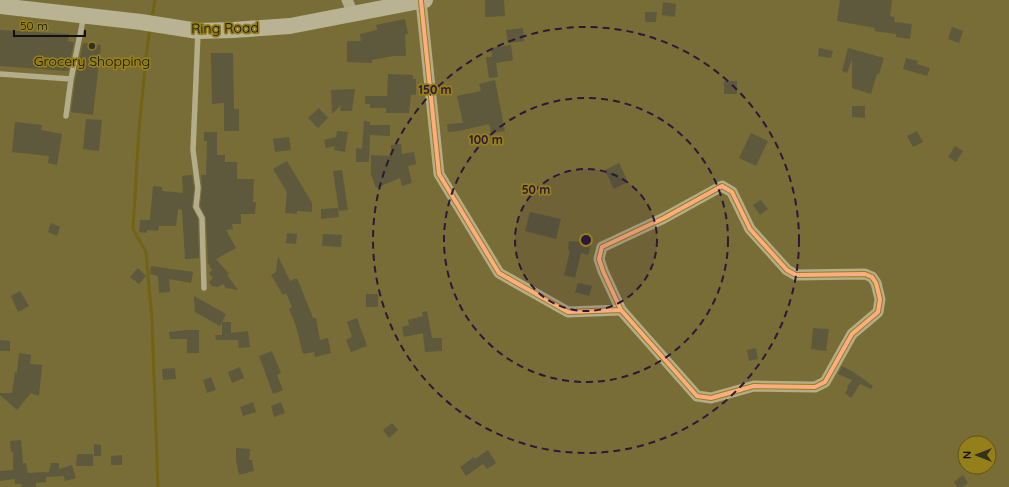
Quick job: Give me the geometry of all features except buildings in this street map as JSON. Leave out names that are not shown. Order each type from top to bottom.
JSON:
[{"type":"main road","name":"Ring Road","points":[[0,6],[142,22],[198,31],[290,26],[350,6],[423,0]]},
{"type":"street","points":[[423,0],[439,174],[499,273],[568,312],[621,310]]},
{"type":"street","points":[[722,186],[732,192],[750,229],[787,270],[796,275],[865,274],[872,277],[876,283],[880,299],[878,312],[852,334],[825,382],[815,387],[754,386],[711,398],[697,396],[621,310],[599,259],[602,247],[664,218],[722,186]]},
{"type":"lane","points":[[66,116],[71,79],[82,25],[82,15]]},
{"type":"lane","points":[[198,31],[193,150],[198,188],[196,207],[202,218],[204,288]]},
{"type":"lane","points":[[0,74],[71,79]]},
{"type":"waterway","points":[[152,18],[155,0]]},
{"type":"waterway","points":[[150,27],[139,129],[133,229],[146,252],[152,320],[158,487]]},
{"type":"cycle path","points":[[421,1],[439,174],[499,273],[568,312],[621,310],[599,259],[602,247],[664,218],[722,186],[732,192],[750,229],[787,270],[796,275],[865,274],[872,277],[876,283],[880,299],[878,312],[852,334],[825,382],[815,387],[754,386],[711,398],[697,396],[621,310]]},
{"type":"place","name":"Grocery Shopping","points":[[92,46]]}]
